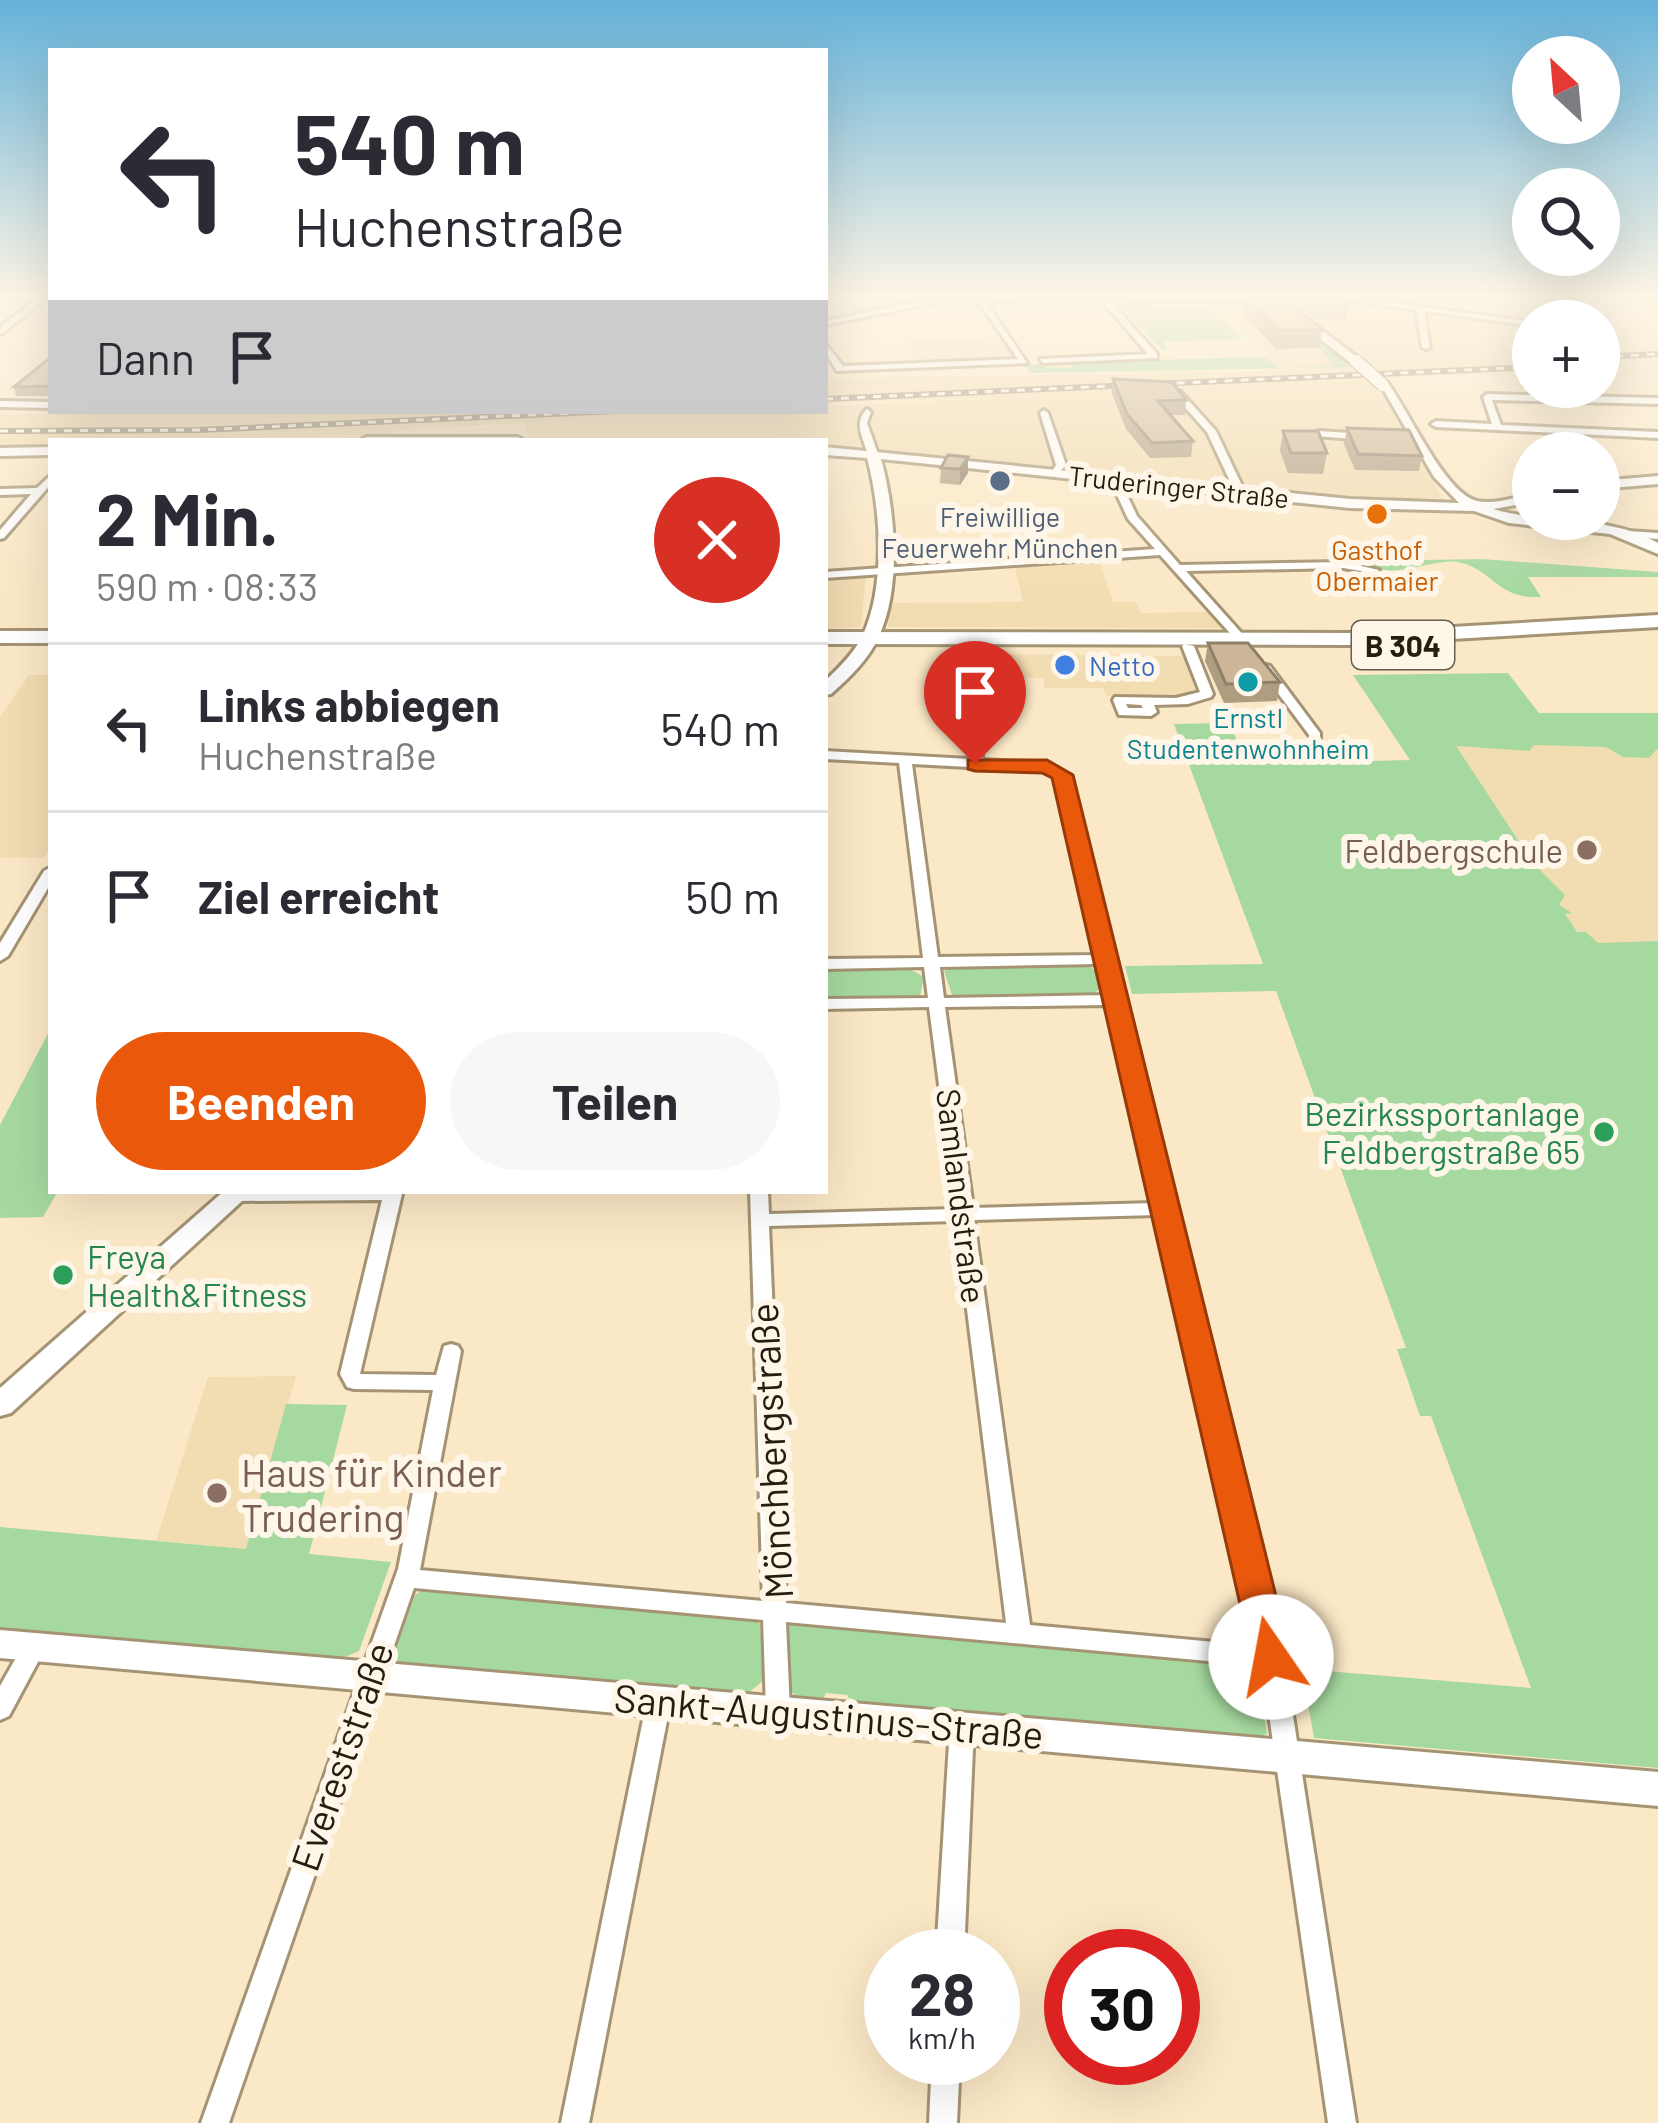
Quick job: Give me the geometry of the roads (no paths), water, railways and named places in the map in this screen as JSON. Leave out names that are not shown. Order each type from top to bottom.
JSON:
[{"type":"main road","name":"B 304","points":[[828,642],[1427,644],[1658,626]]},
{"type":"main road","points":[[0,633],[48,634]]},
{"type":"main road","name":"B 304","points":[[866,642],[1245,643]]},
{"type":"street","points":[[1178,394],[1211,431],[1241,494]]},
{"type":"street","points":[[1389,394],[1452,491],[1479,509],[1504,518],[1658,536]]},
{"type":"street","points":[[1497,426],[1487,397],[1658,401]]},
{"type":"street","points":[[0,404],[48,405]]},
{"type":"street","points":[[828,686],[866,642],[880,571],[884,503],[863,423],[867,412]]},
{"type":"street","points":[[1043,413],[1061,465],[1056,473]]},
{"type":"street","points":[[1436,424],[1658,436]]},
{"type":"street","points":[[1318,434],[1422,439]]},
{"type":"street","points":[[0,452],[48,451]]},
{"type":"street","name":"Truderinger Straße","points":[[828,452],[1424,510],[1479,509],[1512,502]]},
{"type":"street","points":[[1620,483],[1658,480]]},
{"type":"street","points":[[0,536],[48,482]]},
{"type":"street","points":[[1128,484],[1122,496],[1126,508],[1245,643],[1316,736]]},
{"type":"street","points":[[0,492],[40,491]]},
{"type":"street","points":[[1628,534],[1658,549]]},
{"type":"street","points":[[828,575],[1162,552]]},
{"type":"street","points":[[1175,568],[1343,565],[1374,570]]},
{"type":"street","points":[[1145,700],[1207,694],[1188,646]]},
{"type":"street","points":[[975,764],[978,705]]},
{"type":"street","points":[[828,755],[1060,770],[1271,1657],[1342,2123]]},
{"type":"street","name":"Samlandstraße","points":[[905,760],[1019,1632]]},
{"type":"street","points":[[0,956],[48,876]]},
{"type":"street","points":[[828,964],[1106,959]]},
{"type":"street","points":[[828,1004],[1116,1000]]},
{"type":"street","points":[[0,1406],[237,1194]]},
{"type":"street","points":[[315,1194],[392,1195],[350,1374],[354,1382],[443,1383]]},
{"type":"street","name":"Mönchbergstraße","points":[[759,1194],[778,1710]]},
{"type":"street","points":[[759,1220],[1166,1209]]},
{"type":"street","name":"Evereststraße","points":[[215,2123],[405,1578],[451,1351]]},
{"type":"street","points":[[405,1578],[777,1608],[1271,1657]]},
{"type":"street","points":[[0,1709],[17,1646]]},
{"type":"street","name":"Sankt-Augustinus-Straße","points":[[17,1646],[1658,1789]]},
{"type":"street","points":[[575,2123],[659,1700]]},
{"type":"street","points":[[951,1929],[962,1726]]},
{"type":"street","points":[[943,2123],[945,2085]]},
{"type":"railway","points":[[828,399],[934,394]]},
{"type":"railway","points":[[0,431],[199,430],[550,414]]},
{"type":"place","name":"Freiwillige Feuerwehr München","points":[[1000,481]]},
{"type":"place","name":"Gasthof Obermaier","points":[[1377,514]]},
{"type":"place","name":"Netto","points":[[1065,665]]},
{"type":"place","name":"Ernstl Studentenwohnheim","points":[[1248,682]]},
{"type":"place","name":"Feldbergschule","points":[[1587,850]]},
{"type":"place","name":"Bezirkssportanlage Feldbergstraße 65","points":[[1604,1132]]},
{"type":"place","name":"Freya Health&Fitness","points":[[63,1275]]},
{"type":"place","name":"Haus für Kinder Trudering","points":[[217,1493]]}]
